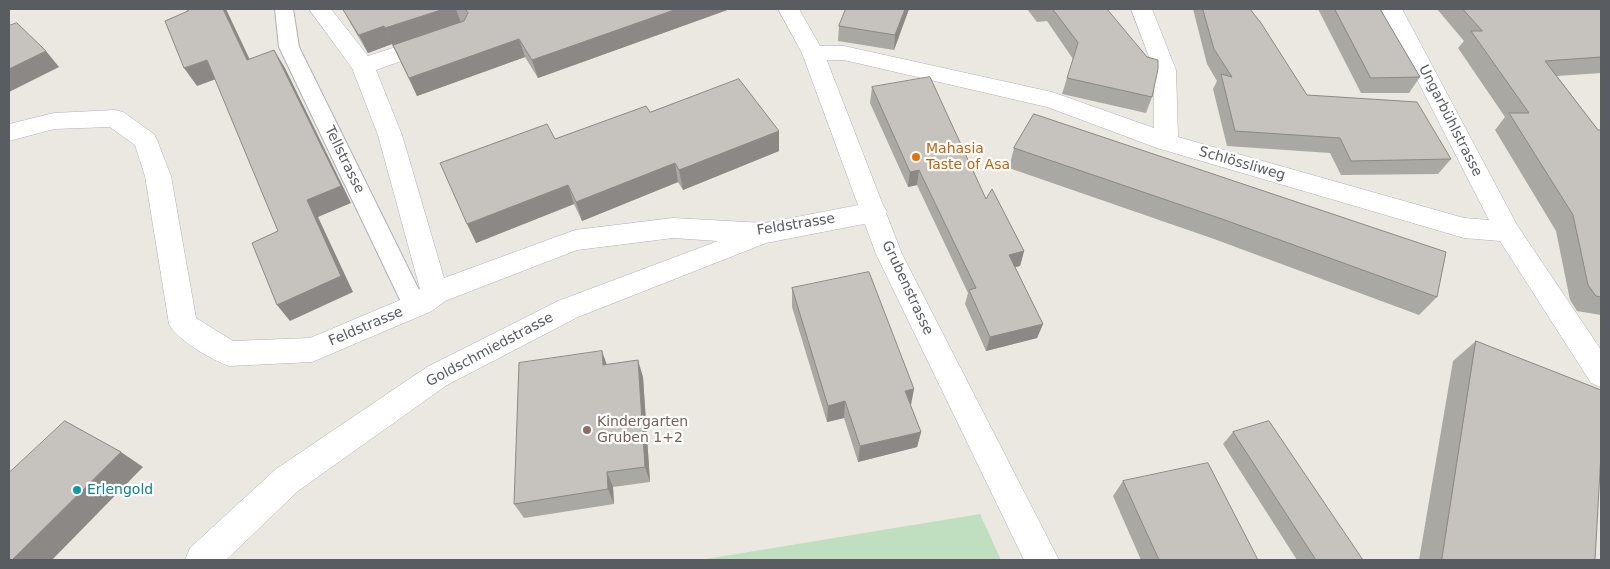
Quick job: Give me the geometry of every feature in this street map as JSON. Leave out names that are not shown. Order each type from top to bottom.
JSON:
[{"type":"street","points":[[320,9],[363,66],[390,135],[429,298]]},
{"type":"street","name":"Grubenstrasse","points":[[789,9],[813,54],[889,254],[1042,560]]},
{"type":"street","points":[[1142,9],[1165,70],[1166,142]]},
{"type":"street","name":"Ungarbühlstrasse","points":[[1392,9],[1508,232]]},
{"type":"street","points":[[363,66],[453,35]]},
{"type":"street","name":"Schlössliweg","points":[[813,54],[844,53],[1052,100],[1166,142],[1464,228],[1508,232]]},
{"type":"street","name":"Feldstrasse","points":[[9,132],[54,121],[115,118],[145,140],[158,176],[183,324],[228,354],[312,350],[429,298],[575,240],[673,228],[765,233],[874,212]]},
{"type":"street","points":[[1508,232],[1601,374]]},
{"type":"street","name":"Goldschmiedstrasse","points":[[202,560],[287,480],[437,376],[568,309],[765,233]]},
{"type":"lane","name":"Tellstrasse","points":[[284,9],[289,48],[410,297],[429,298]]},
{"type":"green space","points":[[980,514],[1001,560],[700,560]]},
{"type":"building","points":[[186,9],[223,9],[247,60],[274,50],[341,186],[307,200],[341,276],[277,305],[252,243],[278,231],[207,60],[184,68],[165,21],[188,11]]},
{"type":"building","points":[[343,9],[444,9],[359,35]]},
{"type":"building","points":[[465,9],[677,9],[532,60],[519,39],[409,78],[393,45],[464,21],[468,13]]},
{"type":"building","points":[[846,9],[905,9],[895,35],[839,26]]},
{"type":"building","points":[[1053,9],[1107,9],[1147,57],[1158,60],[1152,97],[1067,78],[1078,43]]},
{"type":"building","points":[[1203,9],[1250,9],[1307,95],[1417,102],[1451,159],[1351,161],[1340,138],[1235,131],[1221,74],[1232,77],[1214,49]]},
{"type":"building","points":[[1335,9],[1380,9],[1420,77],[1371,78]]},
{"type":"building","points":[[1463,9],[1601,9],[1601,57],[1545,61],[1598,130],[1601,130],[1601,297],[1596,296],[1588,285],[1573,215],[1509,113],[1529,113],[1471,31],[1482,31]]},
{"type":"building","points":[[17,23],[46,51],[9,69],[9,26]]},
{"type":"building","points":[[930,77],[986,199],[992,189],[1024,251],[1009,255],[1043,324],[990,337],[969,290],[976,288],[919,170],[910,172],[872,87]]},
{"type":"building","points":[[739,79],[779,131],[679,170],[675,163],[576,202],[568,185],[467,224],[440,163],[547,124],[555,139],[646,106],[650,112]]},
{"type":"building","points":[[1034,114],[1446,252],[1437,297],[1225,220],[1014,148]]},
{"type":"building","points":[[869,272],[914,389],[905,391],[921,432],[860,446],[845,401],[828,406],[792,288]]},
{"type":"building","points":[[1476,341],[1601,390],[1601,453],[1595,560],[1442,560]]},
{"type":"building","name":"Kindergarten Gruben 1+2","points":[[602,351],[603,365],[638,360],[645,467],[607,472],[608,489],[514,504],[519,363]]},
{"type":"building","points":[[65,421],[121,452],[12,560],[9,560],[9,473]]},
{"type":"building","points":[[1269,421],[1363,560],[1316,560],[1233,432]]},
{"type":"building","points":[[1208,463],[1258,560],[1159,560],[1123,481]]},
{"type":"place","name":"Mahasia Taste of Asa","points":[[916,157]]},
{"type":"place","name":"Kindergarten Gruben 1+2","points":[[587,430]]},
{"type":"place","name":"Erlengold","points":[[77,490]]}]
